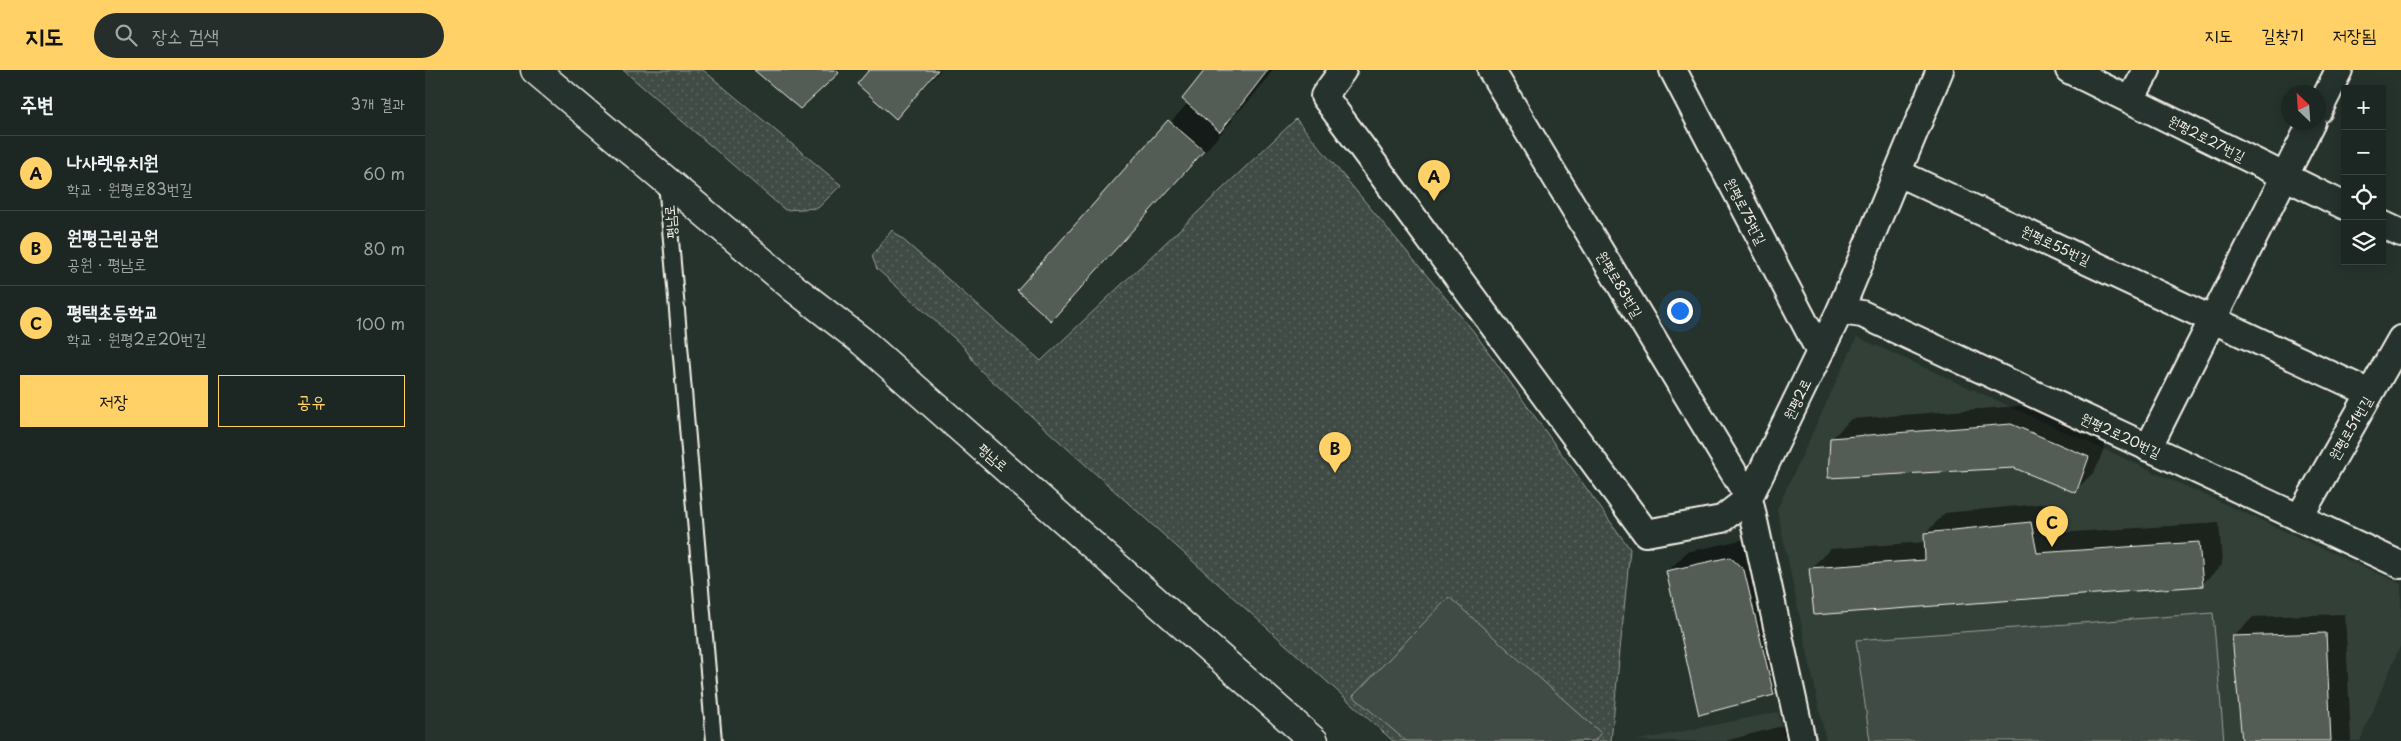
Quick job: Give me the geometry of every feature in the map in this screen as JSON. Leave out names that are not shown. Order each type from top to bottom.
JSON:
[{"type":"street","name":"평남로","points":[[535,70],[666,182],[863,342],[1314,741]]},
{"type":"street","points":[[1343,70],[1324,96],[1647,533],[1722,519],[1749,498],[1802,741]]},
{"type":"street","name":"원평로83번길","points":[[1491,70],[1749,498]]},
{"type":"street","name":"원평로75번길","points":[[1673,70],[1819,352]]},
{"type":"street","name":"원평2로","points":[[1749,498],[1840,311],[1899,173],[1940,70]]},
{"type":"street","name":"원평2로27번길","points":[[2069,70],[2341,204]]},
{"type":"street","points":[[2131,99],[2147,70]]},
{"type":"street","points":[[2326,96],[2339,70]]},
{"type":"street","points":[[2148,448],[2308,130]]},
{"type":"street","name":"원평로55번길","points":[[1899,173],[2214,318],[2370,393]]},
{"type":"street","points":[[2386,226],[2401,233]]},
{"type":"street","name":"원평2로20번길","points":[[1840,311],[1862,314],[2401,565]]},
{"type":"street","name":"원평로51번길","points":[[2299,518],[2401,338]]},
{"type":"lane","name":"평남로","points":[[666,182],[714,741]]},
{"type":"shaded area","points":[[623,70],[703,70],[841,185],[818,208],[785,210]]},
{"type":"shaded area","points":[[1296,119],[1474,332],[1630,549],[1611,741],[1393,741],[980,370],[963,346],[877,269],[872,256],[892,230],[1041,361]]},
{"type":"shaded area","points":[[1857,337],[2401,584],[2401,644],[2360,741],[1826,741],[1777,509]]},
{"type":"shaded area","points":[[1449,597],[1601,733],[1594,741],[1406,741],[1353,696]]},
{"type":"shaded area","points":[[2213,613],[2224,741],[1870,741],[1856,640]]},
{"type":"shaded area","points":[[1778,712],[1785,741],[1635,741]]},
{"type":"building","points":[[754,70],[836,70],[839,73],[800,109]]},
{"type":"building","points":[[869,70],[938,70],[896,119],[857,84]]},
{"type":"building","points":[[1205,70],[1268,70],[1220,132],[1182,99]]},
{"type":"building","points":[[1168,120],[1204,151],[1051,321],[1017,290]]},
{"type":"building","points":[[2011,424],[2089,457],[2076,493],[2014,468],[1828,478],[1830,438]]},
{"type":"building","points":[[2031,522],[2037,553],[2199,542],[2203,586],[1814,615],[1809,568],[1925,560],[1924,533]]},
{"type":"building","points":[[1730,557],[1744,570],[1774,695],[1699,715],[1666,571]]},
{"type":"building","points":[[2326,633],[2331,741],[2242,741],[2232,636]]},
{"type":"place","name":"나사렛유치원","points":[[1434,201]]},
{"type":"place","name":"원평근린공원","points":[[1335,473]]},
{"type":"place","name":"평택초등학교","points":[[2052,547]]}]
